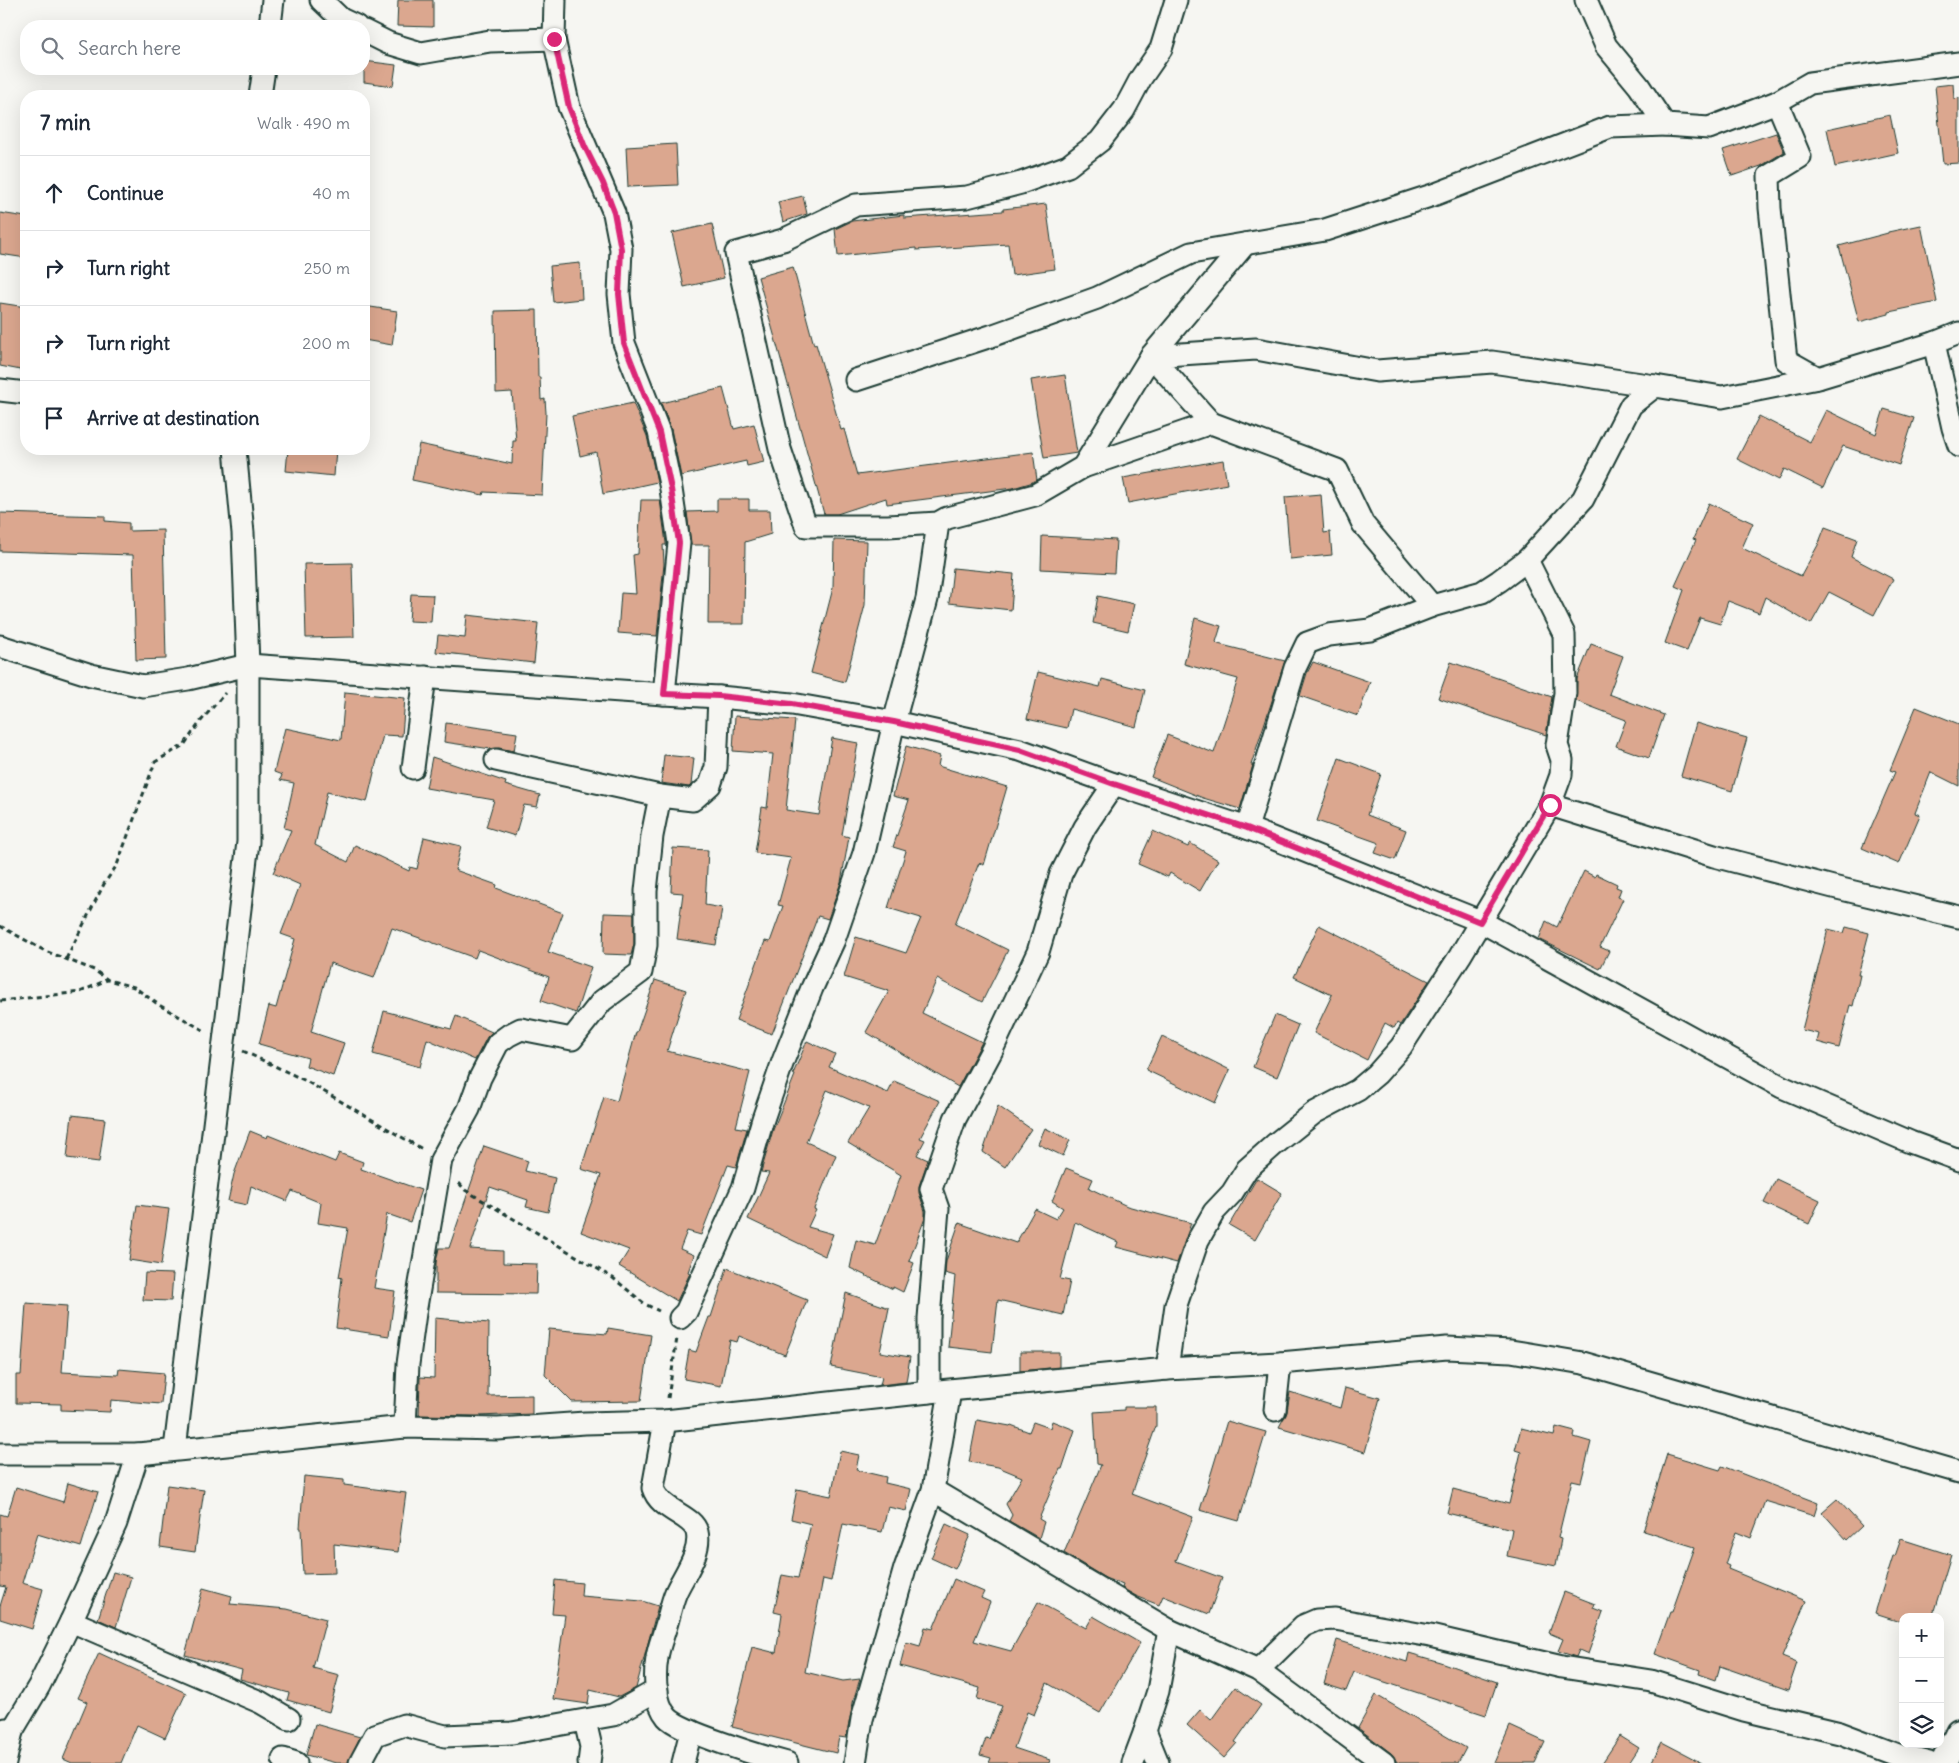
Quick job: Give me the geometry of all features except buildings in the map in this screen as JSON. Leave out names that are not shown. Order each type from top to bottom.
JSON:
[{"type":"street","points":[[271,20],[273,0]]},
{"type":"street","points":[[321,0],[343,20]]},
{"type":"street","points":[[555,0],[554,39],[569,107],[614,212],[621,249],[619,294],[624,343],[659,432],[671,489],[679,543],[664,694]]},
{"type":"street","points":[[1176,0],[1161,49],[1141,78],[1124,110],[1100,141],[1068,166],[1021,183],[967,197],[856,205],[783,240],[736,252],[780,449],[806,526],[888,526],[938,523],[947,518],[1035,495],[1083,467],[1211,423]]},
{"type":"street","points":[[1586,0],[1606,46],[1639,86],[1665,125]]},
{"type":"street","points":[[370,33],[388,43],[421,53],[490,41],[554,39]]},
{"type":"street","points":[[856,380],[991,336],[1098,298],[1190,253],[1325,230],[1436,194],[1610,127],[1665,125],[1709,128],[1777,102],[1810,83],[1959,63]]},
{"type":"street","points":[[261,90],[263,75]]},
{"type":"street","points":[[1777,102],[1800,157],[1769,176],[1770,208],[1786,360],[1818,378]]},
{"type":"street","points":[[1083,467],[1151,356],[1246,244]]},
{"type":"street","points":[[1151,356],[1256,349],[1377,371],[1492,362],[1722,397],[1818,378],[1934,343],[1959,333]]},
{"type":"street","points":[[1934,343],[1953,428],[1959,446]]},
{"type":"street","points":[[1151,356],[1211,423],[1338,470],[1364,524],[1432,606]]},
{"type":"street","points":[[1247,828],[1295,668],[1307,643],[1329,635],[1370,630],[1432,606],[1482,592],[1527,560],[1583,498],[1631,405],[1655,386]]},
{"type":"street","points":[[0,390],[20,392]]},
{"type":"street","points":[[175,1449],[248,842],[248,665],[243,533],[236,455]]},
{"type":"street","points":[[680,1318],[686,1312],[743,1188],[783,1061],[812,988],[834,940],[864,853],[894,722],[927,599],[938,523]]},
{"type":"street","points":[[1167,1369],[1176,1305],[1198,1240],[1214,1212],[1232,1193],[1247,1169],[1274,1145],[1314,1113],[1358,1090],[1377,1074],[1401,1047],[1460,956],[1550,805],[1562,768],[1562,760],[1557,745],[1566,693],[1564,634],[1527,560]]},
{"type":"street","points":[[0,646],[91,675],[143,686],[188,679],[248,665],[664,694],[719,696],[792,704],[894,722],[1020,750],[1114,784],[1247,828],[1480,922],[1782,1087],[1910,1142],[1959,1160]]},
{"type":"street","points":[[413,768],[425,678]]},
{"type":"street","points":[[496,760],[660,796],[693,800],[710,785],[716,758],[719,696]]},
{"type":"street","points":[[855,1763],[862,1719],[905,1568],[933,1490],[939,1391],[929,1318],[938,1209],[931,1189],[955,1119],[992,1050],[1038,952],[1061,874],[1084,827],[1114,784]]},
{"type":"street","points":[[405,1427],[411,1338],[441,1160],[469,1109],[480,1078],[498,1043],[509,1035],[521,1030],[572,1039],[602,1001],[641,972],[646,945],[646,891],[652,836],[660,796]]},
{"type":"street","points":[[1550,805],[1714,856],[1832,887],[1959,917]]},
{"type":"street","points":[[0,1454],[138,1454],[405,1427],[498,1428],[665,1421],[939,1391],[1167,1369],[1280,1364],[1447,1348],[1511,1351],[1583,1363],[1959,1472]]},
{"type":"street","points":[[1274,1410],[1280,1364]]},
{"type":"street","points":[[665,1421],[653,1488],[656,1496],[662,1503],[692,1524],[697,1532],[690,1566],[676,1592],[657,1658],[657,1690],[661,1710],[676,1725],[787,1763]]},
{"type":"street","points":[[5,1763],[4,1733],[39,1686],[71,1621],[116,1523],[138,1454]]},
{"type":"street","points":[[933,1490],[1169,1630],[1258,1670],[1384,1763]]},
{"type":"street","points":[[1258,1670],[1303,1626],[1317,1620],[1335,1619],[1430,1636],[1562,1667],[1651,1681],[1744,1710],[1840,1732],[1901,1756],[1929,1763]]},
{"type":"street","points":[[71,1621],[260,1702],[289,1719]]},
{"type":"street","points":[[1133,1763],[1158,1692],[1169,1630]]},
{"type":"street","points":[[360,1763],[376,1736],[404,1726],[445,1736],[512,1733],[585,1721],[614,1714],[657,1690]]},
{"type":"street","points":[[585,1721],[591,1747],[589,1763]]},
{"type":"street","points":[[683,1763],[691,1731]]},
{"type":"street","points":[[1145,1731],[1158,1763]]},
{"type":"street","points":[[1944,1763],[1959,1732]]},
{"type":"path","points":[[66,959],[104,884],[117,864],[155,762],[184,745],[201,721],[248,665]]},
{"type":"path","points":[[0,926],[45,951],[94,970],[108,980],[134,987],[159,1005],[224,1042],[306,1082],[441,1160],[465,1190],[613,1278],[645,1304],[663,1313],[680,1318],[665,1421]]},
{"type":"path","points":[[0,1001],[80,992],[108,980]]},
{"type":"route","points":[[554,39],[569,107],[614,212],[621,249],[619,294],[624,343],[659,432],[671,489],[679,543],[664,694],[719,696],[792,704],[894,722],[1020,750],[1114,784],[1247,828],[1480,922],[1550,805]]}]
